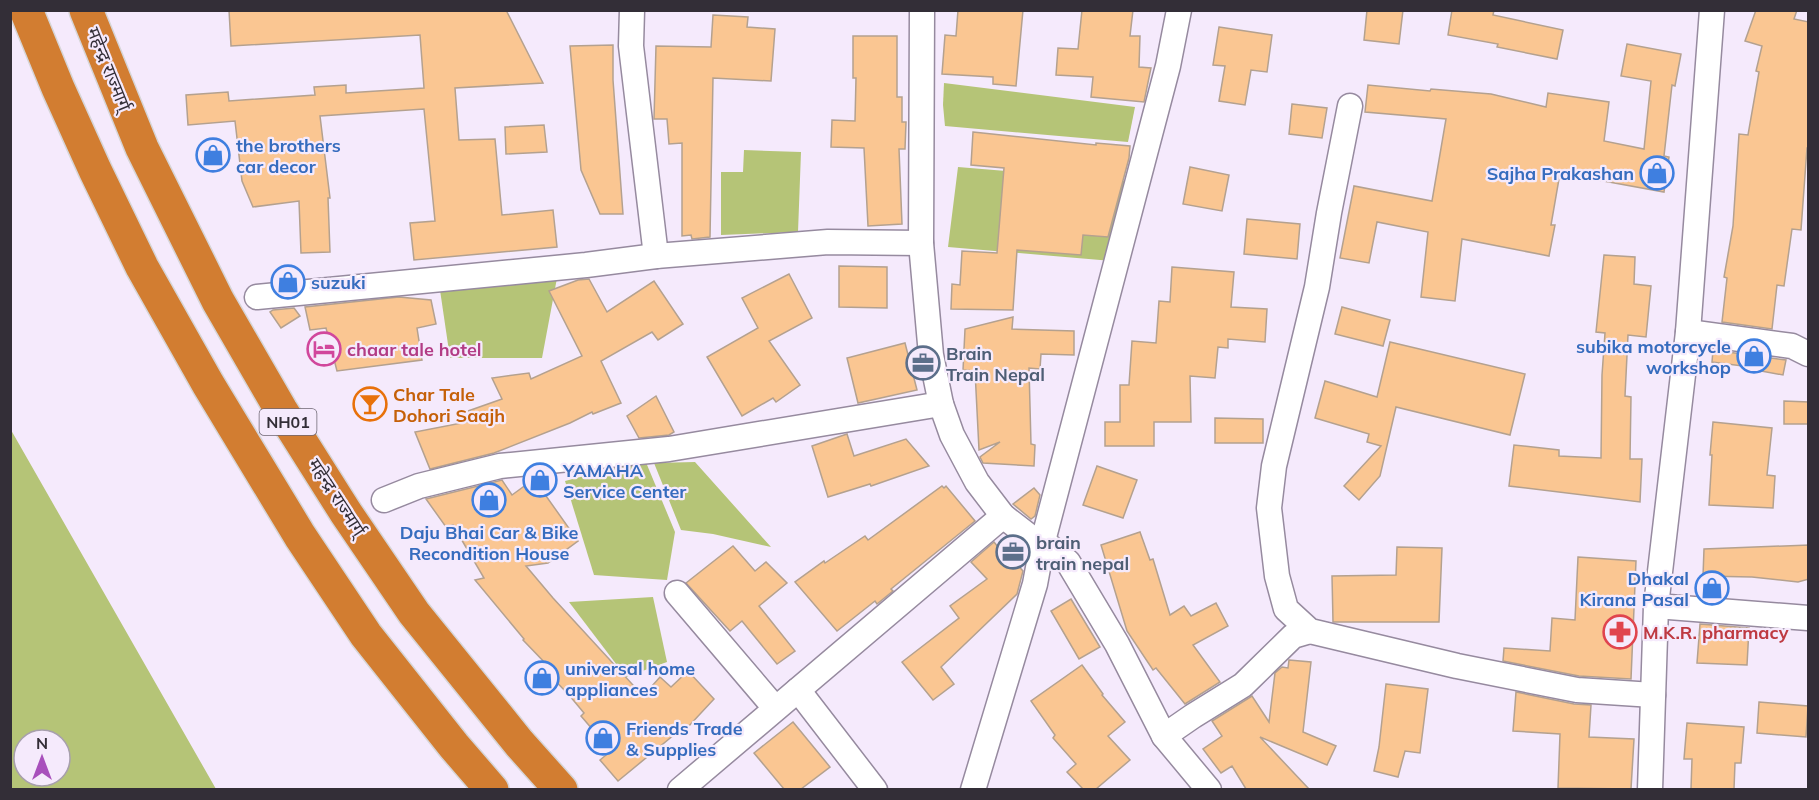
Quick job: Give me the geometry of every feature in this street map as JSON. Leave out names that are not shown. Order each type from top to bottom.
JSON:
[{"type":"highway","name":"NH01","points":[[26,10],[58,88],[142,267],[208,384],[300,536],[366,635],[454,746],[492,789]]},
{"type":"highway","name":"महेन्द्र राज्मार्ग्","points":[[86,10],[142,148],[218,301],[281,410],[346,513],[414,614],[519,743],[561,789]]},
{"type":"street","points":[[632,10],[631,46],[656,256]]},
{"type":"street","points":[[974,789],[1035,584],[1043,541],[1165,78],[1179,10]]},
{"type":"street","points":[[1650,789],[1656,606],[1688,332],[1712,10]]},
{"type":"street","points":[[916,11],[921,243],[929,336],[941,404],[952,435],[977,482],[1004,516],[1029,536],[1043,541],[1068,562],[1117,644],[1164,736],[1209,789]]},
{"type":"street","points":[[1350,106],[1317,287],[1274,466],[1269,508],[1277,576],[1286,609],[1310,631],[1456,666],[1578,690],[1653,694]]},
{"type":"street","points":[[257,297],[656,256],[828,242],[921,243]]},
{"type":"street","points":[[1688,332],[1792,346],[1809,354]]},
{"type":"street","points":[[384,500],[419,486],[500,466],[669,449],[941,404]]},
{"type":"street","points":[[680,789],[1004,516]]},
{"type":"street","points":[[677,593],[776,708]]},
{"type":"street","points":[[1656,606],[1809,618]]},
{"type":"street","points":[[1164,736],[1243,685],[1293,636],[1310,631]]},
{"type":"street","points":[[798,690],[875,789]]},
{"type":"green space","points":[[944,83],[1135,107],[1128,142],[945,126]]},
{"type":"green space","points":[[744,150],[801,152],[798,232],[721,235],[721,172],[743,172]]},
{"type":"green space","points":[[958,167],[1136,182],[1112,261],[948,247]]},
{"type":"green space","points":[[557,278],[542,358],[450,358],[440,290]]},
{"type":"green space","points":[[11,430],[216,789],[11,789]]},
{"type":"green space","points":[[645,460],[675,532],[667,580],[594,575],[565,481]]},
{"type":"green space","points":[[695,462],[771,547],[713,534],[681,530],[654,463]]},
{"type":"green space","points":[[653,597],[667,662],[626,677],[569,602]]},
{"type":"building","points":[[229,10],[506,10],[543,83],[455,88],[459,140],[495,139],[502,215],[553,210],[557,247],[414,260],[410,223],[435,221],[424,109],[320,116],[330,198],[328,198],[330,252],[301,253],[299,201],[253,207],[242,181],[235,121],[188,125],[186,95],[228,92],[229,101],[315,95],[314,87],[346,85],[346,93],[424,88],[420,35],[231,46]]},
{"type":"building","points":[[958,10],[1023,10],[1016,86],[993,84],[993,77],[942,74],[945,35],[956,36]]},
{"type":"building","points":[[1082,10],[1133,10],[1130,36],[1140,36],[1139,67],[1151,68],[1144,102],[1091,97],[1093,77],[1056,75],[1058,48],[1078,49]]},
{"type":"building","points":[[1367,10],[1403,10],[1399,44],[1364,40]]},
{"type":"building","points":[[1452,10],[1494,10],[1493,15],[1563,30],[1557,59],[1497,47],[1498,44],[1448,35]]},
{"type":"building","points":[[1756,10],[1797,10],[1794,19],[1809,22],[1809,148],[1807,148],[1801,230],[1792,229],[1784,286],[1777,285],[1772,329],[1722,322],[1727,278],[1724,277],[1733,226],[1739,134],[1748,135],[1759,72],[1756,71],[1762,46],[1745,41]]},
{"type":"building","points":[[713,15],[748,17],[747,27],[775,29],[771,81],[713,78],[710,237],[692,239],[691,235],[682,236],[682,143],[669,144],[667,119],[654,119],[656,46],[711,47]]},
{"type":"building","points":[[1219,27],[1272,35],[1267,72],[1251,70],[1245,105],[1219,101],[1225,66],[1213,65]]},
{"type":"building","points":[[853,36],[897,36],[897,97],[902,97],[902,122],[906,122],[905,149],[899,149],[902,224],[868,226],[864,148],[831,147],[832,120],[855,121],[856,78],[853,78]]},
{"type":"building","points":[[1627,44],[1681,54],[1675,86],[1672,85],[1664,156],[1669,157],[1664,192],[1560,173],[1551,225],[1555,225],[1549,256],[1462,239],[1455,301],[1421,297],[1428,232],[1377,222],[1369,263],[1340,258],[1354,186],[1432,201],[1446,119],[1365,112],[1368,85],[1491,94],[1546,107],[1548,93],[1609,102],[1604,141],[1644,149],[1651,81],[1621,76]]},
{"type":"building","points":[[613,45],[613,80],[623,214],[600,214],[581,170],[570,46]]},
{"type":"building","points":[[1292,104],[1327,108],[1322,138],[1289,134]]},
{"type":"building","points":[[544,125],[547,152],[506,154],[505,127]]},
{"type":"building","points":[[973,132],[1096,145],[1096,143],[1130,146],[1129,158],[1108,237],[1083,235],[1081,255],[1017,250],[1013,310],[951,309],[952,284],[960,285],[962,251],[997,253],[1004,168],[971,165]]},
{"type":"building","points":[[1190,167],[1229,175],[1222,211],[1183,204]]},
{"type":"building","points":[[1247,219],[1300,224],[1297,259],[1244,254]]},
{"type":"building","points":[[1604,255],[1635,257],[1634,284],[1651,286],[1646,337],[1628,335],[1625,396],[1631,397],[1630,459],[1642,459],[1640,502],[1509,486],[1514,445],[1559,450],[1559,456],[1601,458],[1605,333],[1596,332]]},
{"type":"building","points":[[839,266],[887,267],[887,308],[839,307]]},
{"type":"building","points":[[1172,267],[1234,272],[1231,307],[1267,309],[1265,342],[1228,339],[1228,348],[1218,347],[1215,378],[1190,376],[1191,422],[1154,422],[1154,446],[1105,446],[1105,422],[1120,422],[1120,385],[1129,385],[1132,341],[1156,343],[1159,301],[1170,302]]},
{"type":"building","points":[[789,274],[812,318],[769,341],[800,385],[776,402],[773,398],[742,416],[707,357],[758,328],[742,298]]},
{"type":"building","points":[[589,279],[607,312],[654,281],[683,324],[658,340],[652,332],[601,361],[621,403],[593,414],[592,412],[494,453],[430,469],[415,432],[472,421],[468,411],[502,399],[492,378],[529,373],[531,379],[582,356],[549,291],[578,280]]},
{"type":"building","points":[[399,297],[431,300],[436,324],[417,328],[422,360],[337,371],[326,328],[310,330],[305,307]]},
{"type":"building","points":[[1342,307],[1390,320],[1383,346],[1335,334]]},
{"type":"building","points":[[294,308],[300,316],[281,328],[270,312],[273,310]]},
{"type":"building","points":[[1013,317],[1012,329],[1074,331],[1074,355],[1041,354],[1040,369],[1029,368],[1031,444],[1035,445],[1034,466],[983,463],[980,457],[1000,442],[979,450],[975,371],[963,370],[965,329]]},
{"type":"building","points":[[1390,342],[1525,374],[1510,435],[1396,407],[1380,476],[1359,500],[1344,486],[1381,446],[1367,442],[1369,434],[1315,418],[1325,381],[1377,397]]},
{"type":"building","points":[[905,343],[917,390],[858,403],[847,358]]},
{"type":"building","points":[[1713,350],[1786,360],[1783,375],[1750,369],[1751,367],[1712,362]]},
{"type":"building","points":[[656,396],[674,432],[669,435],[639,438],[627,416]]},
{"type":"building","points":[[1784,401],[1809,402],[1809,424],[1784,424]]},
{"type":"building","points":[[1215,418],[1263,419],[1263,443],[1215,443]]},
{"type":"building","points":[[1713,422],[1772,428],[1767,475],[1775,476],[1773,508],[1709,505]]},
{"type":"building","points":[[847,434],[854,456],[906,439],[929,466],[871,486],[870,484],[828,497],[812,446]]},
{"type":"building","points":[[1097,466],[1137,480],[1123,518],[1083,505]]},
{"type":"building","points":[[534,479],[578,541],[548,563],[526,566],[643,696],[660,677],[671,687],[688,671],[714,699],[688,727],[686,725],[618,781],[600,760],[611,751],[581,716],[584,713],[544,669],[548,666],[523,640],[475,580],[484,578],[453,525],[446,527],[426,499],[502,480],[512,495]]},
{"type":"building","points":[[942,486],[944,488],[946,486],[975,521],[891,589],[893,591],[877,604],[875,601],[837,631],[795,582],[865,536],[868,540]]},
{"type":"building","points":[[1034,488],[1040,495],[1035,516],[1031,519],[1013,504]]},
{"type":"building","points":[[1140,532],[1150,560],[1153,559],[1170,615],[1184,606],[1191,616],[1216,603],[1228,626],[1193,645],[1220,682],[1185,704],[1156,668],[1153,670],[1127,631],[1101,545]]},
{"type":"building","points":[[994,542],[1023,571],[1017,594],[941,667],[954,684],[933,700],[902,662],[959,618],[950,606],[987,579],[971,562]]},
{"type":"building","points":[[1809,545],[1809,579],[1798,582],[1752,577],[1703,576],[1704,549]]},
{"type":"building","points":[[733,546],[755,571],[766,562],[787,583],[759,606],[795,651],[777,664],[742,621],[730,631],[686,583]]},
{"type":"building","points":[[1397,547],[1442,548],[1439,622],[1333,622],[1332,576],[1396,575]]},
{"type":"building","points":[[1578,557],[1636,561],[1631,679],[1579,676],[1503,661],[1504,648],[1550,651],[1552,618],[1575,620]]},
{"type":"building","points":[[1071,599],[1100,647],[1079,659],[1051,611]]},
{"type":"building","points":[[1700,624],[1749,628],[1747,665],[1697,663]]},
{"type":"building","points":[[1289,660],[1311,662],[1303,732],[1336,746],[1327,765],[1260,737],[1309,789],[1246,789],[1232,766],[1221,773],[1203,749],[1222,736],[1212,721],[1252,696],[1269,722],[1275,673],[1282,667],[1288,668]]},
{"type":"building","points":[[1082,665],[1102,695],[1125,722],[1108,736],[1130,760],[1096,789],[1083,789],[1067,772],[1076,764],[1053,738],[1055,735],[1031,701]]},
{"type":"building","points":[[1386,684],[1428,689],[1420,753],[1405,751],[1398,777],[1374,771]]},
{"type":"building","points":[[1516,692],[1574,704],[1591,705],[1589,737],[1634,739],[1631,789],[1558,788],[1560,734],[1513,731]]},
{"type":"building","points":[[1759,702],[1808,706],[1806,737],[1757,733]]},
{"type":"building","points":[[793,722],[830,767],[801,789],[784,789],[754,753]]},
{"type":"building","points":[[1687,723],[1744,727],[1741,763],[1735,763],[1734,789],[1691,789],[1692,759],[1684,759]]},
{"type":"place","name":"the brothers car decor","points":[[213,155]]},
{"type":"place","name":"Sajha Prakashan","points":[[1657,173]]},
{"type":"place","name":"suzuki","points":[[288,282]]},
{"type":"place","name":"chaar tale hotel","points":[[324,349]]},
{"type":"place","name":"subika motorcycle workshop","points":[[1754,356]]},
{"type":"place","name":"Brain Train Nepal","points":[[923,363]]},
{"type":"place","name":"Char Tale Dohori Saajh","points":[[370,404]]},
{"type":"place","name":"YAMAHA Service Center","points":[[540,480]]},
{"type":"place","name":"Daju Bhai Car & Bike Recondition House","points":[[489,500]]},
{"type":"place","name":"brain train nepal","points":[[1013,552]]},
{"type":"place","name":"Dhakal Kirana Pasal","points":[[1712,588]]},
{"type":"place","name":"M.K.R. pharmacy","points":[[1620,632]]},
{"type":"place","name":"universal home appliances","points":[[542,678]]},
{"type":"place","name":"Friends Trade & Supplies","points":[[603,738]]}]
